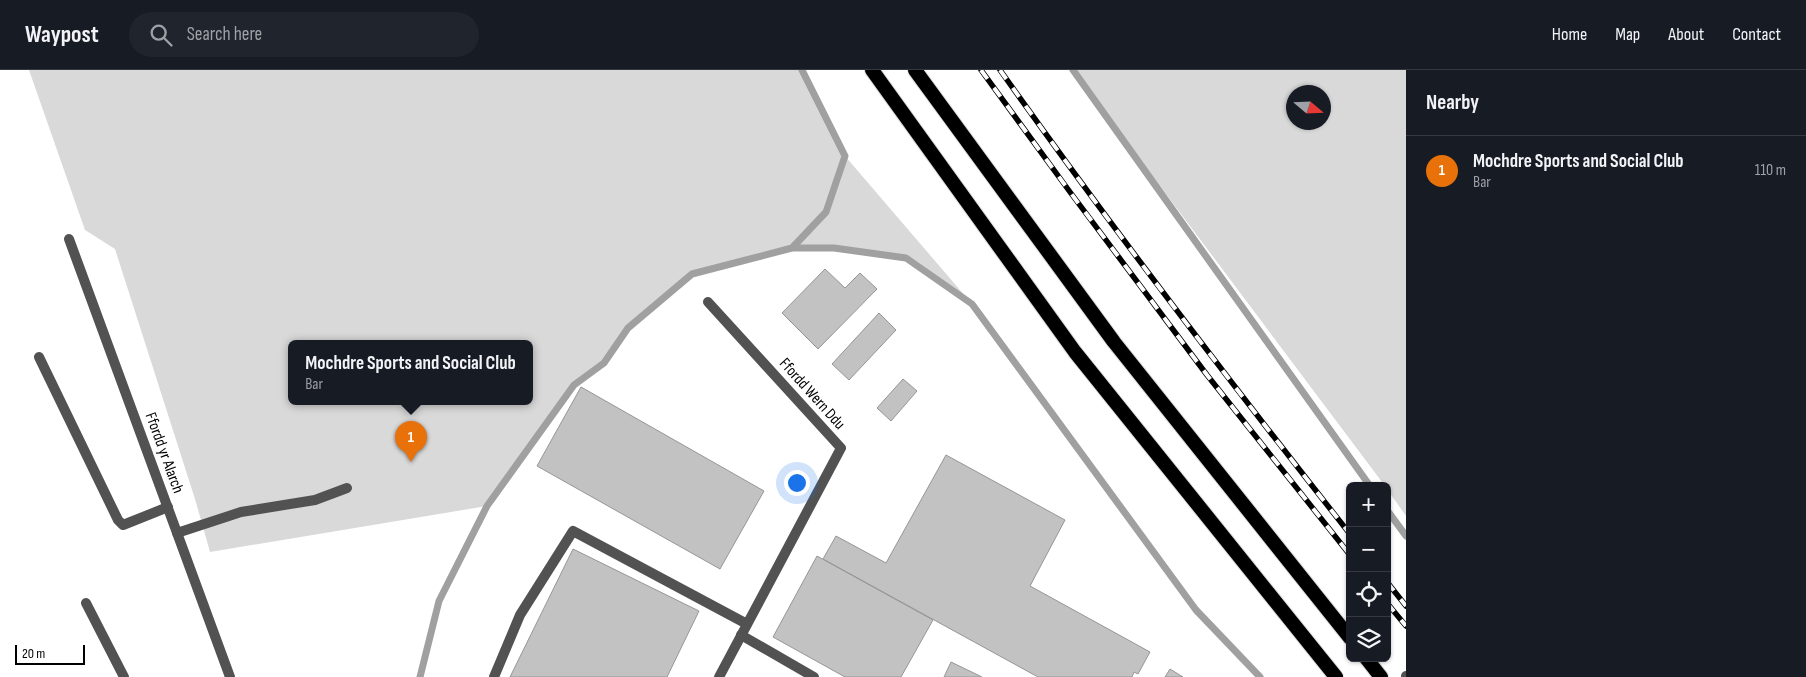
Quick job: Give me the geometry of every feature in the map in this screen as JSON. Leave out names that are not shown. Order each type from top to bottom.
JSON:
[{"type":"highway","points":[[872,70],[1075,352],[1336,677]]},
{"type":"highway","points":[[915,70],[1114,342],[1346,633]]},
{"type":"highway","points":[[1369,662],[1381,677]]},
{"type":"street","name":"Ffordd yr Alarch","points":[[69,239],[230,677]]},
{"type":"street","name":"Ffordd Wern Ddu","points":[[708,302],[841,448],[719,677]]},
{"type":"street","points":[[39,357],[118,520],[124,525],[168,507]]},
{"type":"street","points":[[177,533],[241,512],[315,500],[346,488]]},
{"type":"street","points":[[494,677],[520,615],[573,531],[748,624]]},
{"type":"street","points":[[86,603],[124,677]]},
{"type":"street","points":[[741,635],[814,677]]},
{"type":"shaded area","points":[[29,70],[802,70],[845,156],[972,304],[906,258],[834,248],[792,248],[692,274],[628,328],[604,363],[574,385],[487,506],[210,552],[195,499],[115,249],[85,230]]},
{"type":"shaded area","points":[[1073,70],[1406,70],[1406,516],[1391,495],[1391,482],[1382,482]]},
{"type":"building","points":[[825,269],[845,288],[860,273],[877,289],[818,349],[782,313]]},
{"type":"building","points":[[879,313],[896,330],[849,380],[832,364]]},
{"type":"building","points":[[903,379],[917,391],[891,421],[877,408]]},
{"type":"building","points":[[581,387],[764,491],[720,569],[537,466]]},
{"type":"building","points":[[946,455],[1065,520],[1030,586],[1150,652],[1138,674],[1134,672],[1132,677],[1038,677],[823,559],[836,536],[886,563]]},
{"type":"building","points":[[573,549],[699,611],[667,677],[510,677]]},
{"type":"building","points":[[817,556],[933,620],[901,677],[845,677],[773,637]]},
{"type":"building","points":[[951,662],[982,677],[944,677]]},
{"type":"building","points":[[1170,669],[1183,677],[1165,677]]},
{"type":"waterway","points":[[792,248],[826,212],[845,156],[802,70]]},
{"type":"waterway","points":[[1073,70],[1367,482]]},
{"type":"waterway","points":[[420,677],[439,601],[487,506],[574,385],[604,363],[628,328],[692,274],[792,248],[834,248],[906,258],[972,304],[1196,610],[1260,677]]},
{"type":"waterway","points":[[1391,515],[1406,536]]},
{"type":"railway","points":[[981,70],[1207,375],[1346,550]]},
{"type":"railway","points":[[1000,70],[1172,304],[1346,529]]},
{"type":"railway","points":[[1391,587],[1406,606]]},
{"type":"railway","points":[[1391,608],[1406,626]]},
{"type":"place","name":"Mochdre Sports and Social Club","points":[[411,462]]}]
